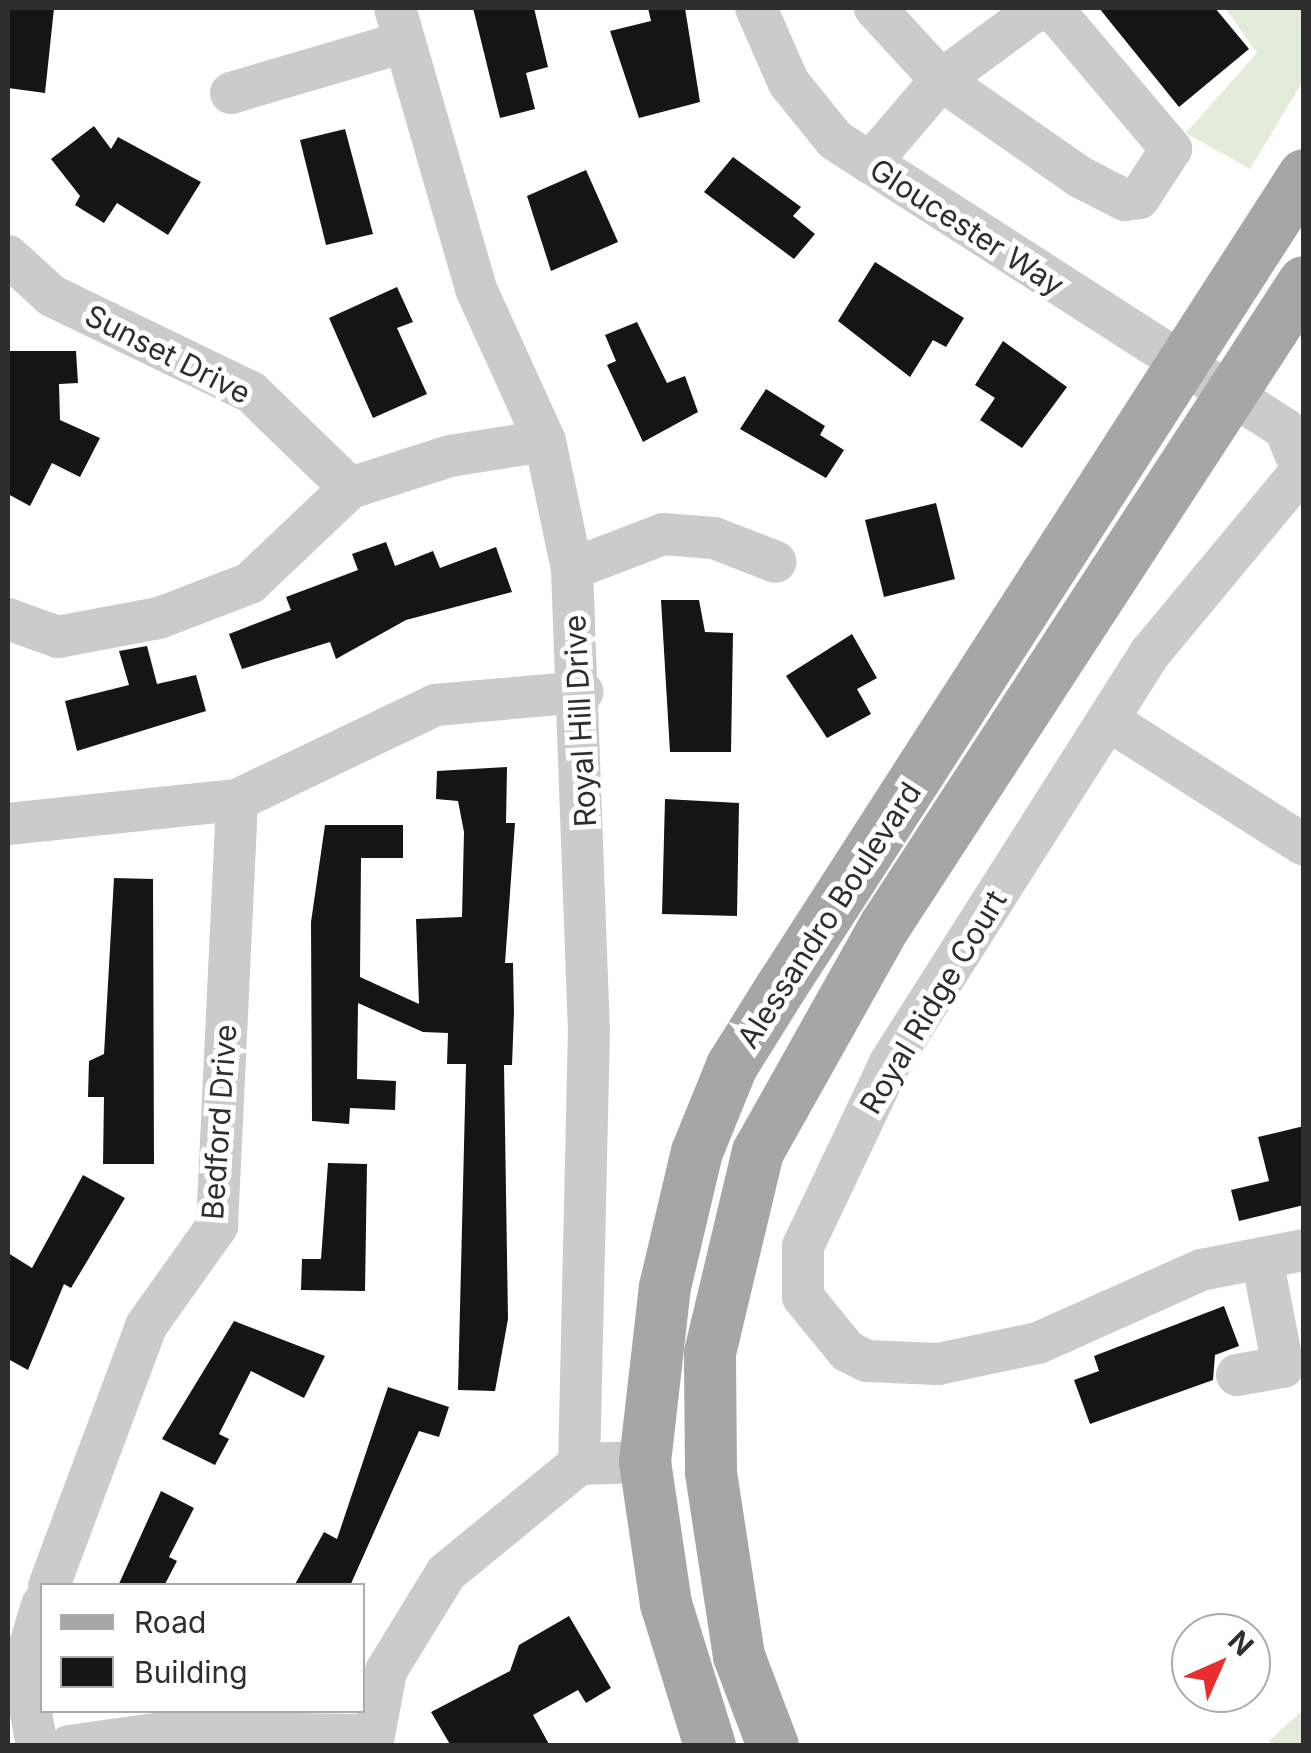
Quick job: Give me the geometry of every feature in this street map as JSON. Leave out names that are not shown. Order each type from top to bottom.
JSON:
[{"type":"main road","name":"Alessandro Boulevard","points":[[710,1746],[666,1604],[645,1462],[679,1213],[732,1066],[1304,175]]},
{"type":"main road","name":"Alessandro Boulevard","points":[[773,1746],[739,1656],[720,1571],[710,1353],[748,1189],[798,1069],[1304,282]]},
{"type":"main road","points":[[739,1656],[697,1576],[680,1496],[645,1462],[682,1392],[715,1224],[748,1189]]},
{"type":"street","name":"Gloucester Way","points":[[756,8],[789,83],[835,140],[1232,395]]},
{"type":"street","points":[[870,163],[941,80],[1039,8],[1057,14],[1171,149],[1139,198],[1125,200],[941,80],[875,8]]},
{"type":"street","points":[[231,94],[399,25]]},
{"type":"street","name":"Royal Hill Drive","points":[[399,25],[476,289],[545,440],[572,569],[582,692],[589,1028],[579,1464]]},
{"type":"street","name":"Sunset Drive","points":[[8,256],[52,296],[251,392],[350,488]]},
{"type":"street","name":"Royal Ridge Court","points":[[1232,395],[1294,424],[1302,470],[1292,491],[1185,608],[1108,720],[890,1063],[803,1246],[803,1297],[819,1323],[867,1361],[938,1364],[1038,1343],[1162,1283],[1283,1254]]},
{"type":"street","points":[[8,619],[58,637],[159,618],[250,583],[350,488],[450,456],[545,440]]},
{"type":"street","points":[[572,569],[663,534],[714,538],[776,562]]},
{"type":"street","points":[[8,824],[237,800],[435,705],[582,692]]},
{"type":"street","points":[[1108,720],[1304,845]]},
{"type":"street","name":"Bedford Drive","points":[[49,1583],[146,1326],[217,1226],[237,800]]},
{"type":"street","points":[[1237,1375],[1293,1365],[1283,1254]]},
{"type":"street","points":[[69,1746],[170,1732],[371,1740],[412,1616],[446,1573],[579,1464],[645,1462]]},
{"type":"street","points":[[37,1746],[23,1668],[40,1612]]},
{"type":"green space","points":[[1225,8],[1303,8],[1303,81],[1250,169],[1186,133],[1257,53]]},
{"type":"green space","points":[[1303,1710],[1303,1745],[1273,1745],[1269,1741]]},
{"type":"building","points":[[8,8],[54,8],[45,93],[8,88]]},
{"type":"building","points":[[473,8],[534,8],[548,67],[526,73],[535,109],[500,118]]},
{"type":"building","points":[[648,8],[685,8],[700,102],[639,118],[610,31],[651,21]]},
{"type":"building","points":[[1099,8],[1215,8],[1249,49],[1179,107]]},
{"type":"building","points":[[94,126],[111,149],[118,137],[201,182],[168,235],[117,203],[104,223],[75,205],[80,196],[51,159]]},
{"type":"building","points":[[345,129],[373,234],[326,245],[300,140]]},
{"type":"building","points":[[733,157],[801,207],[793,216],[815,234],[794,259],[704,192]]},
{"type":"building","points":[[586,170],[618,242],[551,271],[527,196]]},
{"type":"building","points":[[875,262],[964,318],[946,347],[933,340],[910,377],[838,321]]},
{"type":"building","points":[[397,287],[413,322],[397,328],[427,394],[373,418],[329,318]]},
{"type":"building","points":[[637,322],[667,383],[685,376],[698,412],[643,442],[607,365],[616,361],[605,335]]},
{"type":"building","points":[[1003,341],[1067,387],[1022,448],[980,420],[995,398],[975,385]]},
{"type":"building","points":[[8,351],[76,351],[78,383],[59,384],[60,420],[100,438],[80,477],[52,463],[30,506],[8,494]]},
{"type":"building","points":[[766,389],[825,426],[820,435],[844,450],[826,478],[740,429]]},
{"type":"building","points":[[936,503],[955,579],[884,597],[865,520]]},
{"type":"building","points":[[386,542],[395,566],[433,551],[440,568],[496,547],[512,592],[406,620],[336,659],[330,642],[242,669],[229,634],[291,610],[286,597],[358,570],[352,554]]},
{"type":"building","points":[[661,600],[699,600],[705,632],[733,633],[731,752],[670,752]]},
{"type":"building","points":[[852,634],[877,678],[857,689],[871,714],[827,738],[786,676]]},
{"type":"building","points":[[147,646],[157,684],[196,675],[206,711],[77,751],[65,701],[129,685],[119,651]]},
{"type":"building","points":[[507,767],[506,823],[515,823],[505,963],[513,963],[514,1012],[512,1065],[504,1065],[508,1319],[495,1391],[458,1390],[466,1064],[447,1064],[448,1033],[423,1032],[358,1003],[357,1079],[396,1081],[395,1110],[350,1108],[349,1124],[312,1121],[311,922],[325,825],[403,825],[403,858],[361,858],[360,977],[419,1004],[416,919],[462,917],[464,832],[458,801],[436,799],[437,771]]},
{"type":"building","points":[[665,799],[739,803],[737,916],[662,914]]},
{"type":"building","points":[[114,878],[153,879],[154,1164],[103,1164],[104,1097],[88,1097],[89,1061],[104,1054]]},
{"type":"building","points":[[1304,1126],[1304,1205],[1239,1221],[1231,1190],[1269,1181],[1258,1137]]},
{"type":"building","points":[[328,1163],[367,1164],[365,1291],[301,1290],[302,1259],[321,1259]]},
{"type":"building","points":[[83,1175],[125,1198],[71,1288],[64,1284],[28,1370],[8,1359],[8,1253],[32,1268]]},
{"type":"building","points":[[1224,1306],[1239,1346],[1215,1355],[1213,1380],[1090,1424],[1074,1380],[1099,1371],[1094,1356]]},
{"type":"building","points":[[234,1321],[325,1356],[304,1398],[251,1371],[219,1434],[229,1439],[215,1465],[162,1439]]},
{"type":"building","points":[[388,1387],[449,1407],[439,1437],[419,1431],[351,1583],[296,1583],[324,1532],[337,1539]]},
{"type":"building","points":[[161,1491],[194,1508],[169,1557],[177,1561],[166,1583],[119,1583]]},
{"type":"building","points":[[569,1616],[611,1688],[586,1703],[578,1690],[533,1715],[550,1746],[451,1746],[431,1712],[510,1671],[519,1645]]}]
